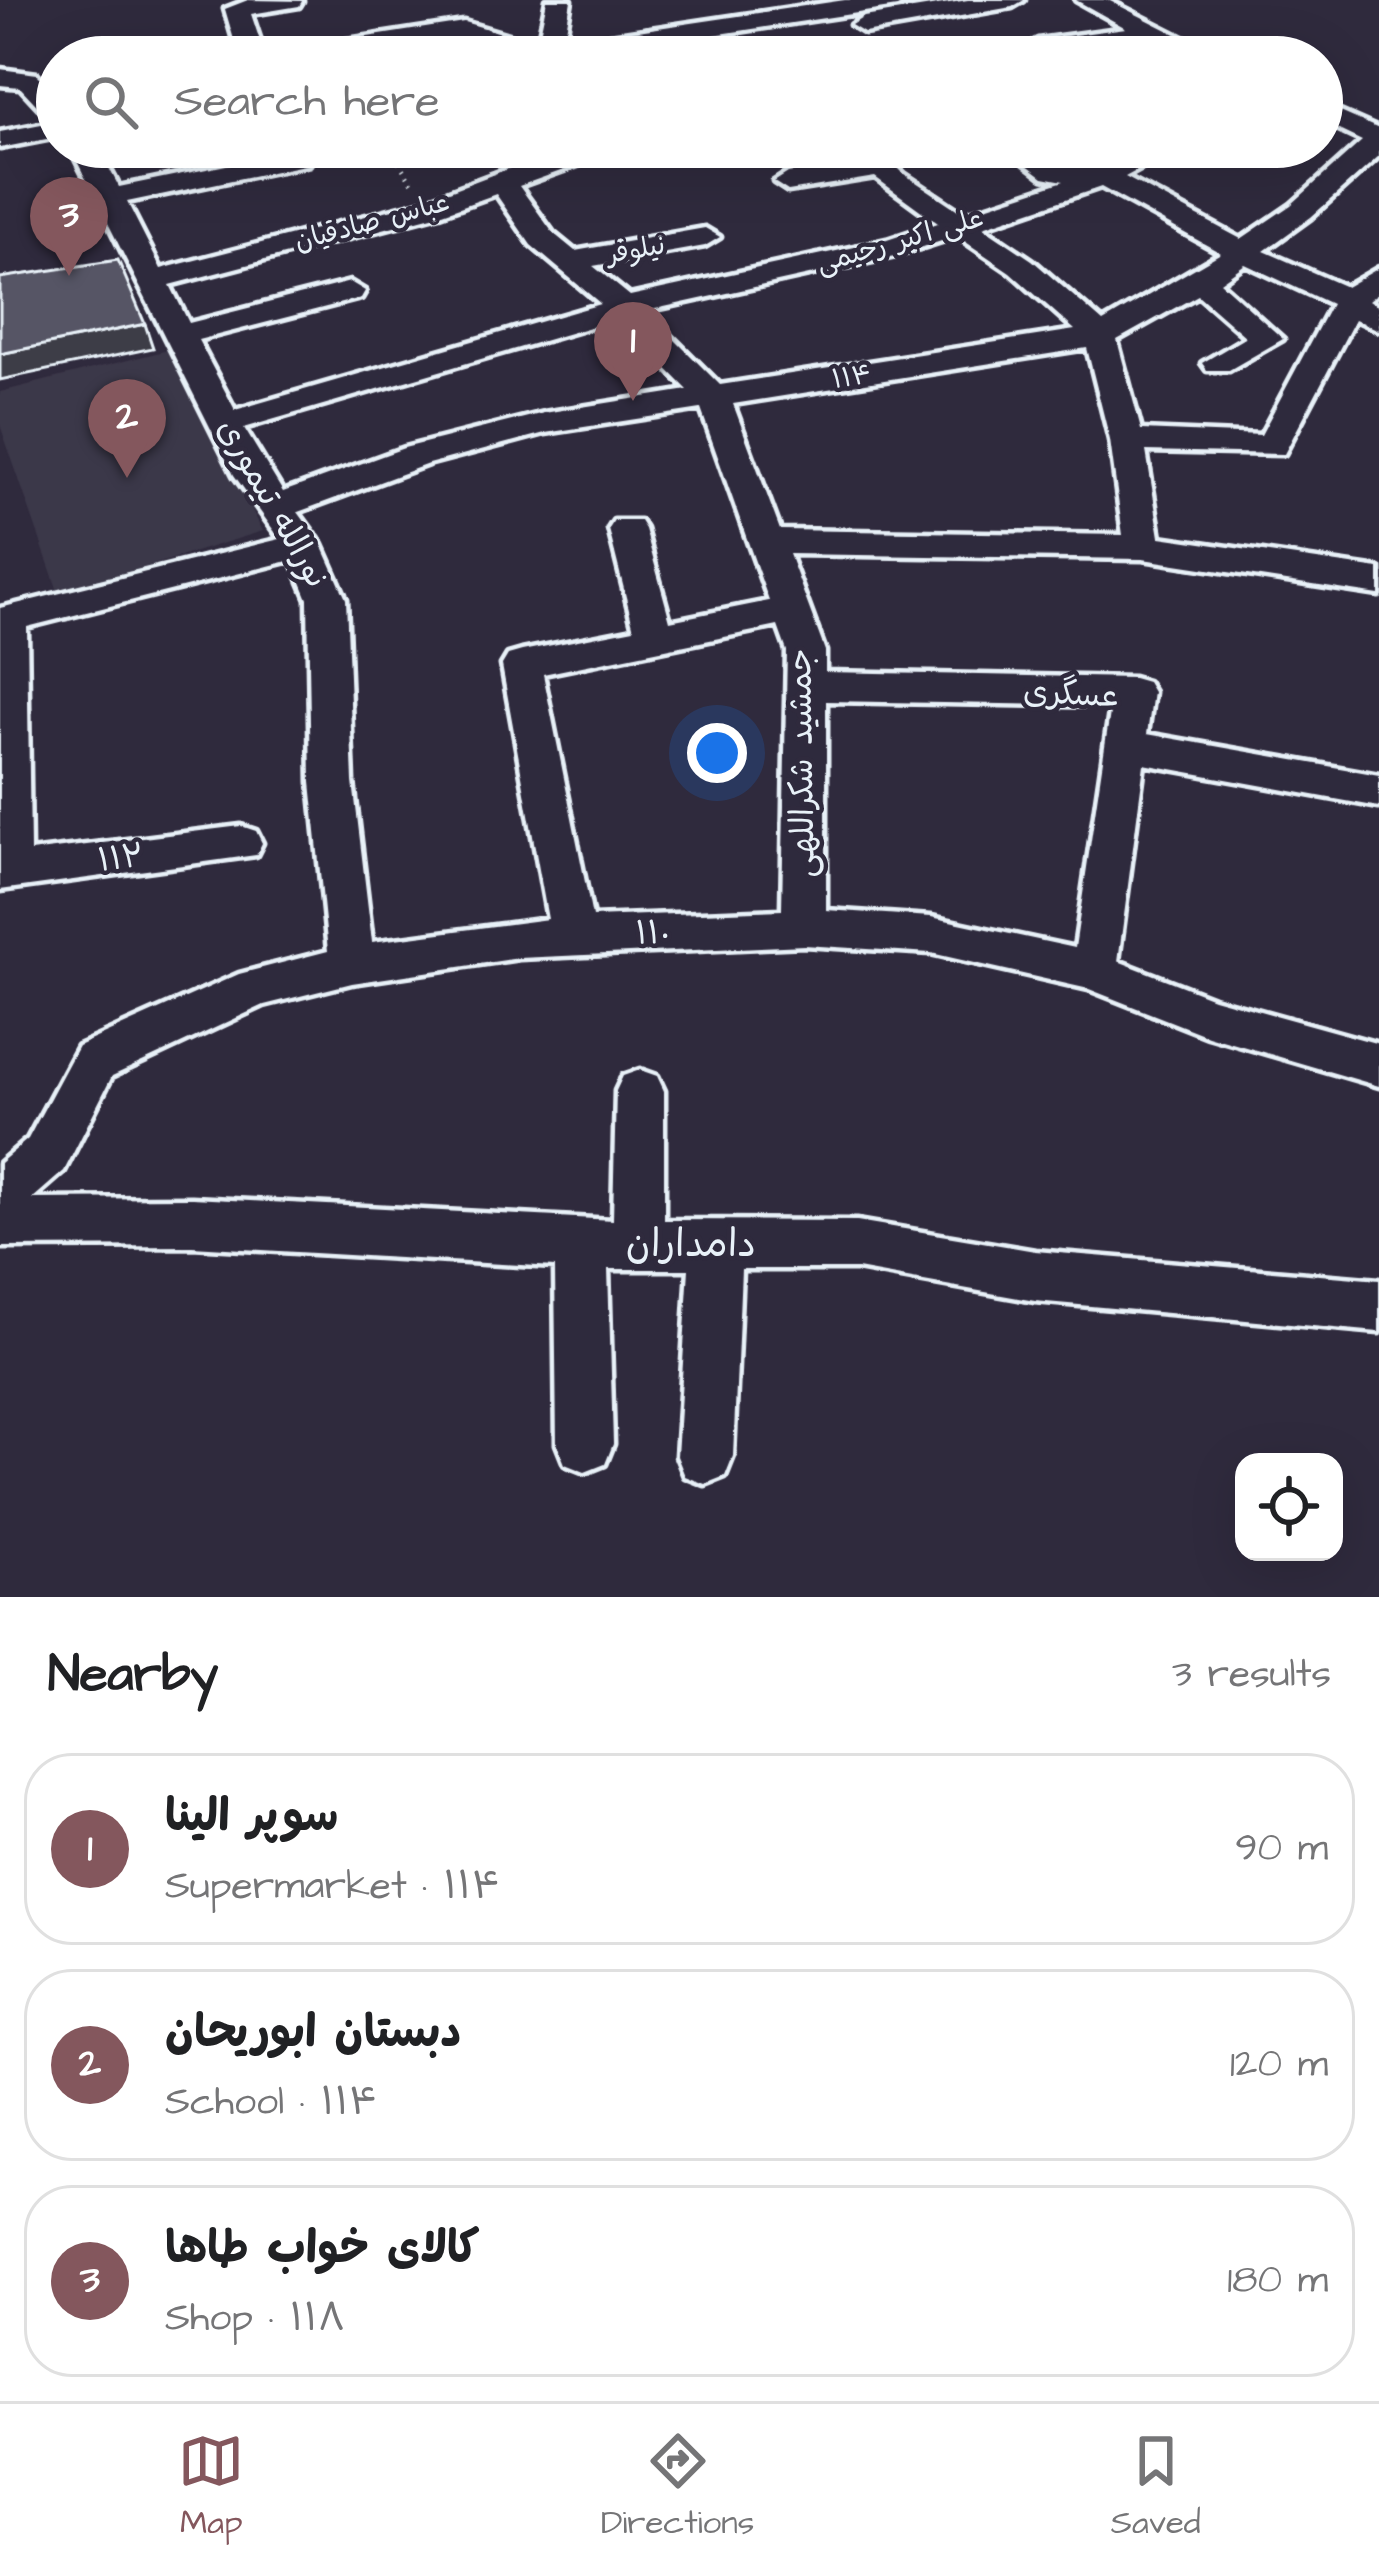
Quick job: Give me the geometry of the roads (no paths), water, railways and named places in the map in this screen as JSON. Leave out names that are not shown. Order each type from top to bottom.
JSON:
[{"type":"street","points":[[441,0],[464,30]]},
{"type":"street","points":[[551,36],[559,0]]},
{"type":"street","points":[[746,36],[897,0]]},
{"type":"street","points":[[650,36],[838,13],[1012,0]]},
{"type":"street","points":[[1088,0],[1163,36]]},
{"type":"street","points":[[245,36],[237,9],[290,1]]},
{"type":"street","points":[[422,36],[464,30],[482,36]]},
{"type":"street","points":[[1122,36],[1154,32]]},
{"type":"street","points":[[0,87],[36,90]]},
{"type":"street","points":[[1343,122],[1379,140]]},
{"type":"street","points":[[0,140],[36,133]]},
{"type":"street","name":"۱۱۴","points":[[276,508],[416,456],[544,423],[1100,337],[1201,281],[1301,211],[1379,140]]},
{"type":"street","name":"نورالله تیموری","points":[[96,168],[251,475],[304,545],[327,599],[332,782],[352,964]]},
{"type":"street","points":[[111,197],[251,168]]},
{"type":"street","name":"عباس صادقیان","points":[[105,272],[151,272],[430,208],[544,168]]},
{"type":"street","points":[[788,182],[835,168]]},
{"type":"street","points":[[887,168],[1021,266],[1100,337],[1127,440],[1143,547]]},
{"type":"street","points":[[1049,168],[1103,178],[1242,252],[1348,300],[1379,322]]},
{"type":"street","name":"علی اکبر رحیمی","points":[[226,423],[625,307],[896,247],[1123,168]]},
{"type":"street","points":[[503,184],[542,239],[625,307],[713,398]]},
{"type":"street","points":[[1134,223],[1166,211]]},
{"type":"street","name":"نیلوفر","points":[[567,262],[705,238]]},
{"type":"street","points":[[1127,440],[1272,446],[1348,300],[1379,278]]},
{"type":"street","points":[[1201,281],[1267,339],[1218,363]]},
{"type":"street","points":[[182,334],[350,291]]},
{"type":"street","name":"جمشید شکراللهی","points":[[713,398],[806,650],[804,927]]},
{"type":"street","points":[[627,529],[655,638]]},
{"type":"street","points":[[766,542],[1143,547],[1379,582]]},
{"type":"street","points":[[4,873],[4,621],[304,545]]},
{"type":"street","points":[[573,936],[522,665],[790,610]]},
{"type":"street","name":"عسگری","points":[[806,686],[1133,692],[1094,970]]},
{"type":"street","points":[[1125,745],[1379,791]]},
{"type":"street","name":"۱۱۲","points":[[4,873],[241,843]]},
{"type":"street","name":"۱۱۰","points":[[0,1196],[46,1155],[95,1061],[255,988],[352,964],[519,938],[804,927],[931,935],[1094,970],[1208,1016],[1379,1065]]},
{"type":"street","points":[[638,1244],[640,1090]]},
{"type":"street","name":"دامداران","points":[[0,1222],[192,1222],[581,1244],[857,1245],[1035,1276],[1379,1306]]},
{"type":"street","points":[[581,1244],[585,1444]]},
{"type":"street","points":[[705,1456],[716,1245]]},
{"type":"place","name":"کالای خواب طاها","points":[[69,276]]},
{"type":"place","name":"سوپر الینا","points":[[633,401]]},
{"type":"place","name":"دبستان ابوریحان","points":[[127,478]]}]
